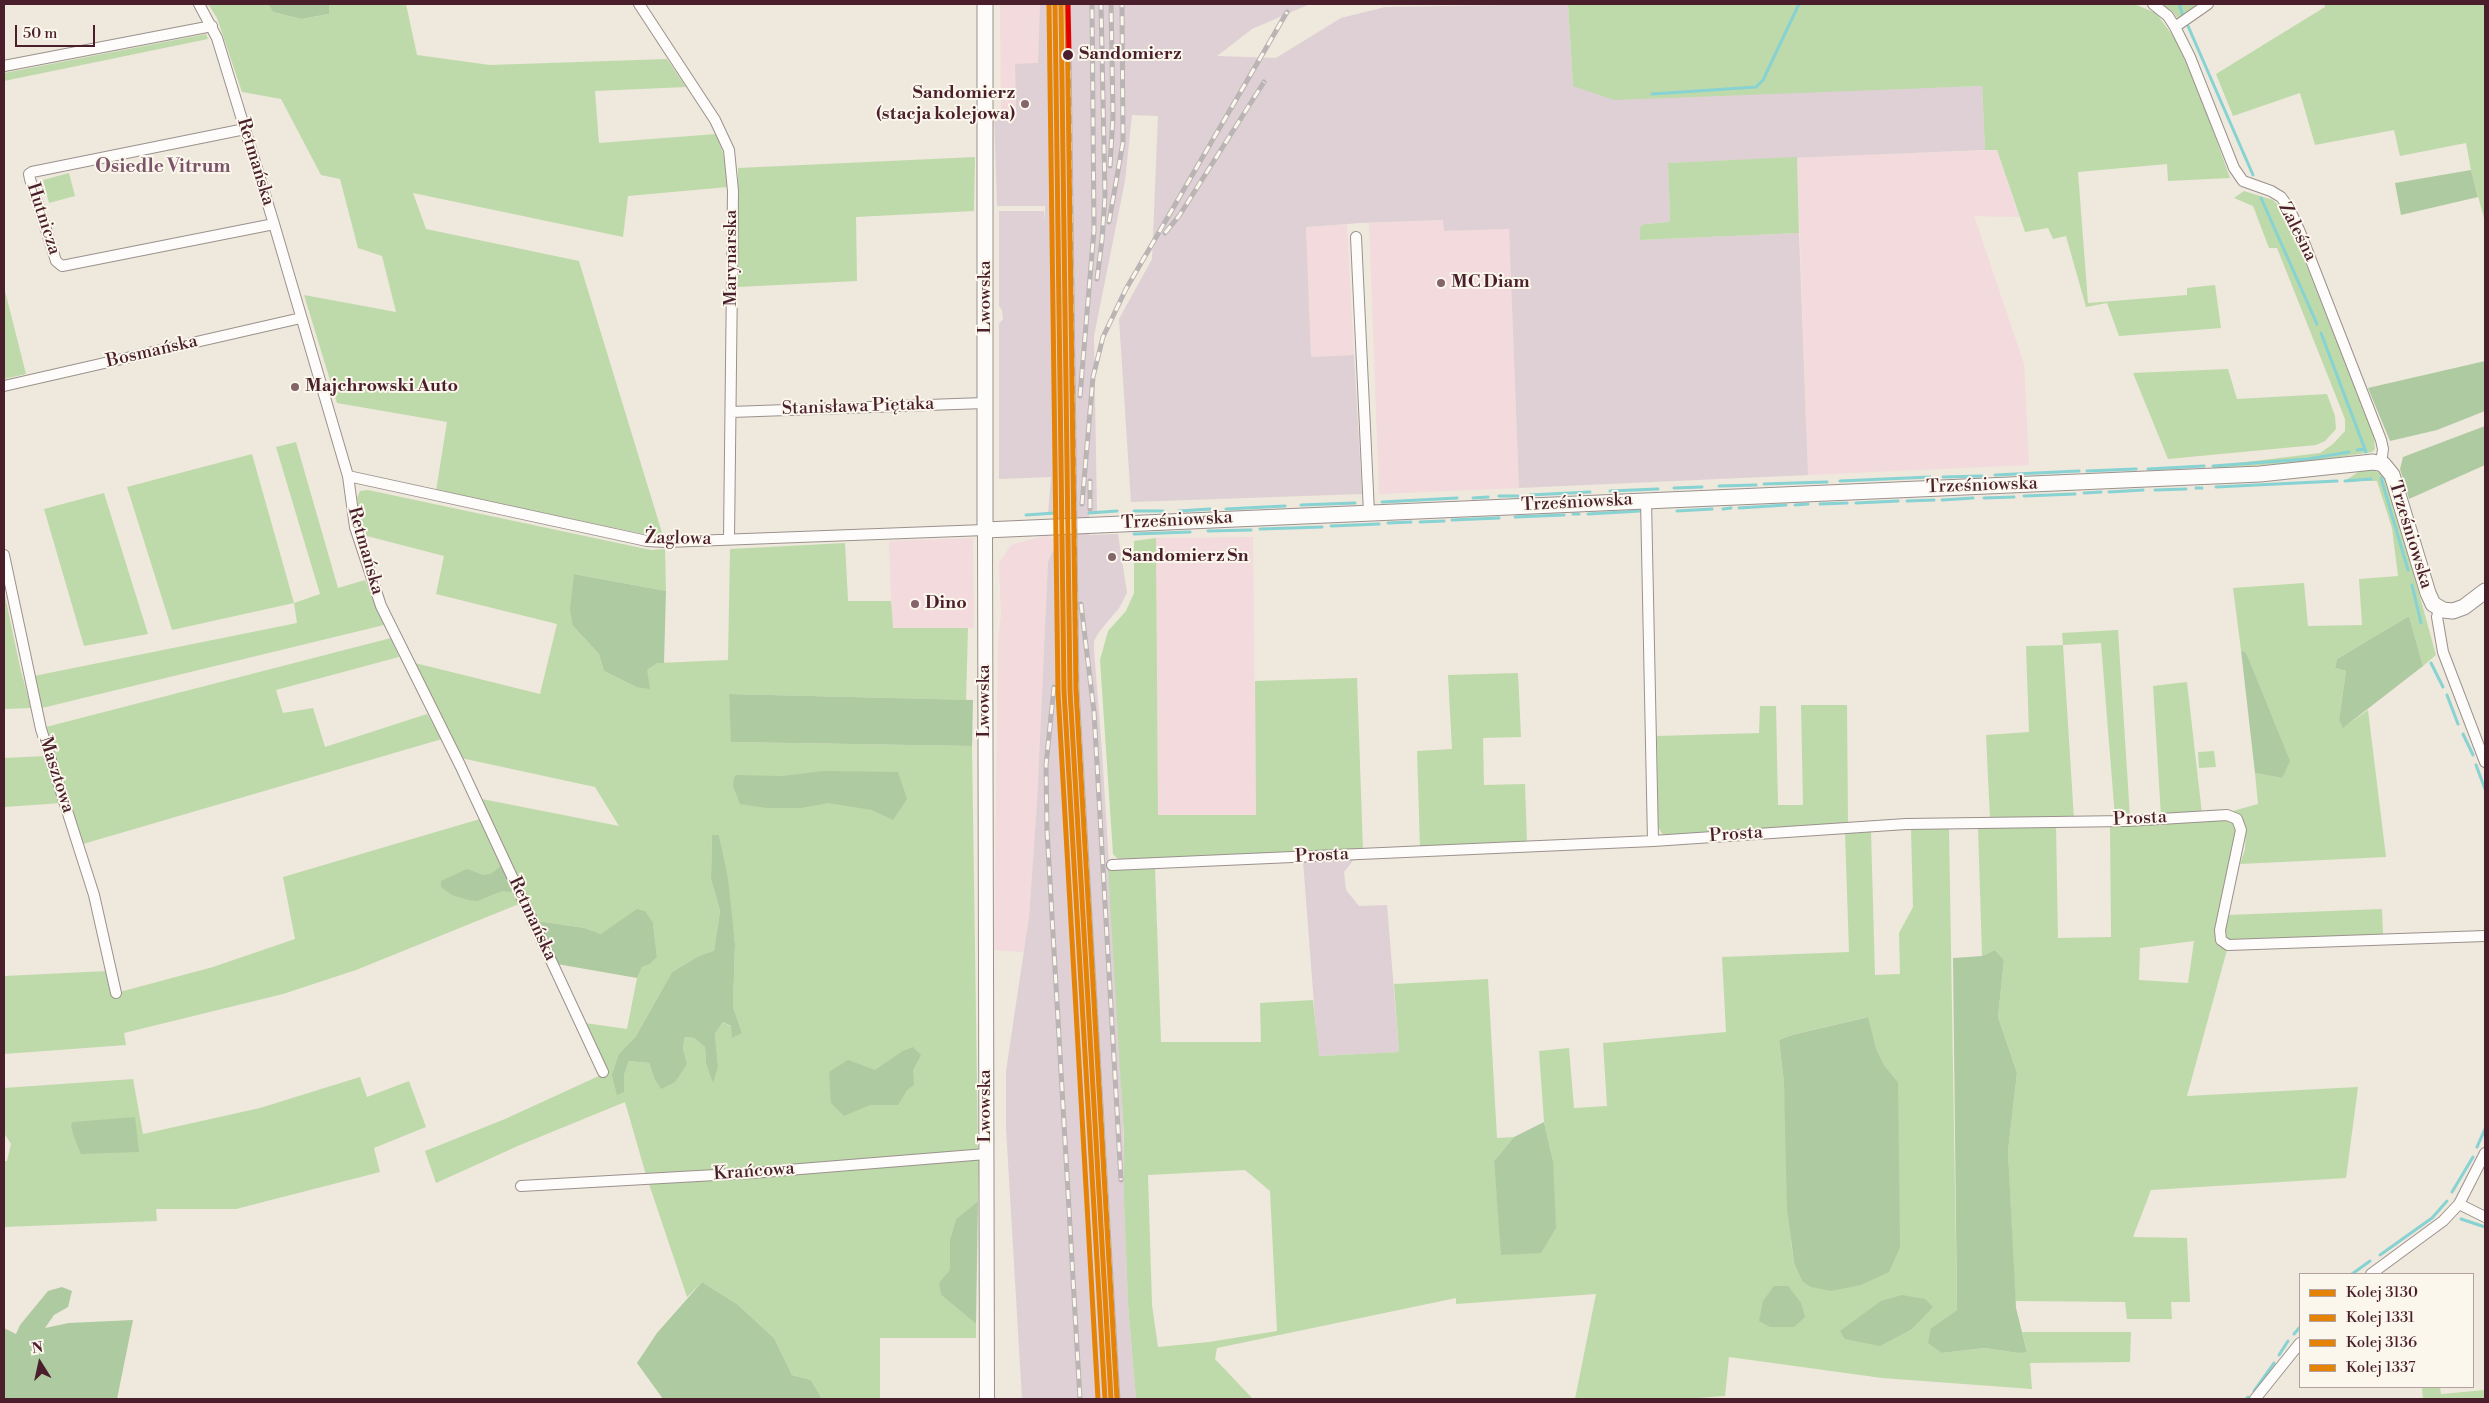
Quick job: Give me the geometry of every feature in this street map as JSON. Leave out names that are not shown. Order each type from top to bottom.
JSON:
[{"type":"main road","name":"Lwowska","points":[[986,4],[986,321],[984,403],[986,1399]]},
{"type":"main road","name":"Trześniowska","points":[[985,530],[2270,473],[2368,462],[2381,463],[2387,467],[2392,475],[2433,604],[2448,612],[2458,610],[2485,590]]},
{"type":"street","name":"Retmańska","points":[[199,4],[212,26],[246,129],[348,476],[355,527],[381,606],[460,765],[603,1072]]},
{"type":"street","name":"Marynarska","points":[[639,4],[715,120],[730,150],[733,191],[730,539]]},
{"type":"street","name":"Zaleśna","points":[[2153,4],[2168,16],[2175,27],[2203,86],[2234,168],[2242,181],[2271,191],[2281,197],[2300,232],[2381,440],[2383,449],[2381,463]]},
{"type":"street","points":[[2175,27],[2208,4]]},
{"type":"street","points":[[4,66],[212,26]]},
{"type":"street","name":"Hutnicza","points":[[246,129],[32,172],[29,174],[30,179],[56,261],[62,266],[274,224]]},
{"type":"street","points":[[1356,237],[1369,512]]},
{"type":"street","name":"Bosmańska","points":[[4,386],[301,318]]},
{"type":"street","name":"Stanisława Piętaka","points":[[732,412],[984,403]]},
{"type":"street","name":"Żaglowa","points":[[348,476],[646,540],[666,542],[985,530]]},
{"type":"street","points":[[1646,500],[1653,840]]},
{"type":"street","name":"Masztowa","points":[[4,555],[41,729],[94,895],[116,993]]},
{"type":"street","points":[[2439,608],[2437,617],[2443,652],[2485,762]]},
{"type":"street","name":"Prosta","points":[[1112,865],[1653,840],[1888,825],[2127,821],[2227,814],[2237,819],[2241,830],[2220,930],[2221,940],[2228,945],[2485,936]]},
{"type":"street","points":[[2371,1273],[2443,1220],[2459,1204],[2485,1153]]},
{"type":"street","name":"Krańcowa","points":[[521,1186],[751,1173],[986,1154]]},
{"type":"street","points":[[2459,1204],[2485,1217]]},
{"type":"street","points":[[2255,1399],[2299,1344]]},
{"type":"shaded area","points":[[1000,4],[1040,4],[1038,64],[1015,65],[1016,111],[1001,112]]},
{"type":"shaded area","points":[[1040,4],[1310,4],[1252,29],[1217,56],[1276,58],[1341,18],[1385,7],[1568,4],[1573,86],[1848,90],[1982,86],[1985,150],[1668,163],[1670,219],[1668,222],[1645,224],[1640,240],[1799,233],[1808,475],[1519,488],[1509,229],[1444,231],[1443,220],[1360,223],[1306,227],[1311,357],[1354,355],[1362,494],[1131,502],[1119,319],[1152,259],[1158,116],[1132,115],[1125,181],[1094,336],[1097,514],[1089,514],[1089,535],[1118,534],[1127,593],[1119,608],[1099,632],[1094,641],[1094,650],[1118,1009],[1125,1171],[1124,1201],[1128,1304],[1136,1399],[1022,1399],[1006,1128],[1006,1071],[1029,917],[1037,803],[1048,562],[1057,542],[1056,514],[1048,515],[1051,477],[999,479],[999,324],[1003,319],[1002,310],[999,306],[999,211],[1044,211],[1045,221],[1045,206],[997,206],[994,112],[1016,111],[1015,64],[1038,63]]},
{"type":"shaded area","points":[[1997,150],[2019,217],[1974,216],[2024,364],[2029,465],[1808,475],[1797,157]]},
{"type":"shaded area","points":[[1444,220],[1444,231],[1509,229],[1519,488],[1379,494],[1369,223]]},
{"type":"shaded area","points":[[1347,224],[1354,355],[1311,357],[1306,227]]},
{"type":"shaded area","points":[[1047,535],[1057,542],[1048,562],[1037,803],[1029,917],[1024,952],[994,950],[998,641],[1001,615],[999,563],[1011,545]]},
{"type":"shaded area","points":[[1253,537],[1256,815],[1158,816],[1156,538]]},
{"type":"shaded area","points":[[973,538],[974,628],[892,628],[889,541]]},
{"type":"shaded area","points":[[1355,858],[1344,872],[1346,890],[1359,906],[1387,905],[1399,1052],[1318,1056],[1303,861]]},
{"type":"green space","points":[[208,4],[268,4],[273,12],[301,19],[329,14],[329,4],[406,4],[417,55],[490,65],[667,59],[686,87],[595,91],[599,143],[716,134],[723,153],[728,187],[628,196],[623,237],[413,193],[426,229],[579,261],[663,536],[649,535],[436,491],[447,422],[337,403],[304,295],[396,312],[382,256],[358,248],[340,179],[321,175],[281,99],[242,92],[217,18]]},
{"type":"green space","points":[[268,4],[329,4],[329,14],[301,19],[273,12]]},
{"type":"green space","points":[[1568,4],[2134,4],[2156,13],[2176,40],[2202,100],[2230,178],[2168,181],[2167,164],[2078,172],[2088,303],[2187,295],[2187,288],[2215,285],[2221,328],[2119,336],[2107,303],[2086,307],[2066,236],[2053,239],[2048,228],[2025,232],[1997,150],[1985,150],[1982,86],[1614,100],[1573,86]]},
{"type":"green space","points":[[2161,4],[2203,4],[2178,19],[2173,12]]},
{"type":"green space","points":[[2324,4],[2485,4],[2485,222],[2466,143],[2400,156],[2394,130],[2315,145],[2300,93],[2233,116],[2216,74],[2325,7]]},
{"type":"green space","points":[[206,34],[208,39],[4,81],[4,73]]},
{"type":"green space","points":[[975,157],[974,211],[856,217],[857,281],[738,287],[738,168]]},
{"type":"green space","points":[[1797,157],[1799,233],[1640,240],[1640,227],[1645,224],[1668,222],[1670,219],[1668,163]]},
{"type":"green space","points":[[2471,170],[2478,197],[2401,215],[2395,183]]},
{"type":"green space","points":[[69,173],[75,196],[49,203],[43,180]]},
{"type":"green space","points":[[2244,191],[2273,200],[2285,212],[2374,435],[2375,449],[2372,452],[2308,462],[2215,468],[2213,466],[2320,453],[2333,444],[2345,431],[2345,419],[2277,248],[2269,248],[2253,206],[2234,198]]},
{"type":"green space","points":[[4,287],[26,374],[4,379]]},
{"type":"green space","points":[[2485,361],[2485,411],[2437,430],[2390,441],[2368,388]]},
{"type":"green space","points":[[2228,369],[2237,399],[2327,394],[2335,416],[2336,429],[2325,441],[2316,445],[2168,459],[2133,373]]},
{"type":"green space","points":[[2485,426],[2485,465],[2409,499],[2400,469],[2403,457]]},
{"type":"green space","points":[[296,442],[338,588],[365,580],[384,625],[42,708],[34,676],[297,623],[294,603],[320,594],[276,447]]},
{"type":"green space","points":[[252,454],[294,603],[172,630],[127,487]]},
{"type":"green space","points":[[2371,469],[2382,474],[2389,485],[2436,655],[2423,666],[2409,616],[2337,659],[2335,668],[2346,671],[2339,720],[2344,727],[2368,710],[2386,857],[2240,864],[2245,849],[2246,828],[2241,816],[2229,812],[2258,804],[2255,773],[2282,778],[2246,653],[2241,650],[2233,588],[2304,583],[2308,626],[2362,625],[2359,579],[2398,576],[2392,528],[2377,481],[2345,481],[2361,470]]},
{"type":"green space","points":[[368,490],[651,550],[665,549],[666,591],[574,574],[573,626],[599,654],[604,671],[636,687],[647,670],[658,663],[728,660],[730,549],[845,543],[848,601],[891,601],[893,628],[968,628],[966,700],[729,694],[732,742],[972,746],[978,1152],[646,1175],[625,1102],[520,1145],[436,1183],[425,1151],[505,1119],[601,1075],[608,1075],[585,1023],[627,1029],[637,978],[642,967],[650,964],[657,957],[653,923],[601,934],[585,928],[538,921],[482,799],[619,826],[595,787],[461,758],[415,663],[540,694],[557,624],[436,594],[444,556],[363,535],[357,498],[360,491]],"holes":[[[712,835],[719,835],[735,943],[733,1007],[742,1033],[723,1022],[715,1034],[718,1066],[706,1063],[705,1047],[694,1038],[685,1037],[683,1048],[687,1064],[654,1078],[649,1063],[629,1061],[624,1075],[624,1091],[619,1054],[636,1036],[672,972],[697,957],[714,952],[720,911],[711,879]]]},
{"type":"green space","points":[[104,493],[148,634],[84,646],[44,509]]},
{"type":"green space","points":[[1156,538],[1158,815],[1256,815],[1255,681],[1357,678],[1363,851],[1120,861],[1113,854],[1100,660],[1108,631],[1126,611],[1134,593],[1134,541]]},
{"type":"green space","points":[[574,574],[666,591],[664,663],[658,663],[647,670],[650,689],[636,687],[604,671],[599,654],[573,626],[570,610]]},
{"type":"green space","points":[[4,591],[20,667],[31,708],[4,709]]},
{"type":"green space","points":[[2409,616],[2423,666],[2343,728],[2339,720],[2346,671],[2335,668],[2337,659]]},
{"type":"green space","points":[[2118,630],[2130,817],[2115,817],[2101,643],[2063,645],[2062,633]]},
{"type":"green space","points":[[391,638],[399,657],[276,690],[283,713],[313,708],[325,747],[427,714],[442,739],[83,844],[46,727]]},
{"type":"green space","points":[[2063,645],[2074,819],[1990,819],[1986,735],[2029,732],[2026,646]]},
{"type":"green space","points":[[2241,650],[2246,653],[2290,761],[2282,778],[2255,773]]},
{"type":"green space","points":[[1518,673],[1521,737],[1483,738],[1484,785],[1525,784],[1527,843],[1420,848],[1417,751],[1452,749],[1448,675]]},
{"type":"green space","points":[[2187,682],[2202,814],[2161,816],[2153,686]]},
{"type":"green space","points":[[729,694],[973,700],[972,746],[731,742]]},
{"type":"green space","points":[[1801,705],[1847,705],[1848,823],[1663,835],[1658,827],[1657,736],[1759,733],[1760,706],[1776,706],[1778,805],[1803,805]]},
{"type":"green space","points":[[2214,751],[2216,767],[2199,768],[2198,752]]},
{"type":"green space","points":[[46,756],[62,803],[4,807],[4,758]]},
{"type":"green space","points":[[823,771],[898,772],[907,799],[893,820],[872,810],[828,803],[801,808],[767,808],[740,804],[733,786],[736,775],[783,776]]},
{"type":"green space","points":[[2230,818],[2236,824],[2236,846],[2215,938],[2227,950],[2187,1096],[2358,1087],[2346,1178],[2151,1190],[2133,1237],[2187,1238],[2190,1302],[2171,1302],[2172,1319],[2127,1319],[2125,1302],[2015,1301],[2008,1151],[2017,1073],[1998,1017],[2004,960],[1995,950],[1982,956],[1978,827],[2056,826],[2058,938],[2111,937],[2110,825]],"holes":[[[2194,941],[2188,983],[2139,980],[2140,948]]]},
{"type":"green space","points":[[480,819],[519,904],[356,970],[283,994],[124,1033],[126,1045],[4,1054],[4,976],[107,971],[116,993],[213,967],[295,939],[283,877]]},
{"type":"green space","points":[[1911,829],[1949,829],[1957,1310],[1931,1328],[1942,1353],[1985,1348],[2018,1353],[2027,1351],[2022,1332],[2131,1332],[2130,1362],[2030,1363],[2032,1389],[1882,1378],[1729,1357],[1725,1396],[1685,1399],[1575,1399],[1596,1294],[1456,1304],[1456,1298],[1217,1348],[1215,1359],[1253,1399],[1136,1399],[1128,1304],[1124,1201],[1124,1137],[1108,869],[1155,868],[1161,1042],[1261,1042],[1260,1003],[1313,1000],[1319,1056],[1399,1052],[1394,984],[1488,979],[1497,1138],[1514,1137],[1494,1161],[1502,1255],[1553,1161],[1544,1122],[1539,1051],[1569,1048],[1574,1108],[1607,1106],[1603,1043],[1726,1032],[1722,957],[1849,952],[1845,832],[1871,832],[1875,975],[1900,974],[1899,933],[1913,907]],"holes":[[[1867,1017],[1876,1048],[1884,1065],[1898,1082],[1802,1281],[1794,1263],[1791,1242],[1784,1083],[1779,1040],[1792,1035]],[[1245,1170],[1270,1191],[1277,1331],[1209,1342],[1158,1347],[1152,1305],[1148,1175]]]},
{"type":"green space","points":[[712,835],[719,835],[728,879],[735,944],[733,1007],[742,1033],[732,1038],[731,1026],[723,1022],[715,1034],[718,1066],[713,1083],[706,1063],[705,1047],[694,1038],[685,1037],[683,1048],[687,1064],[675,1082],[661,1089],[654,1078],[649,1063],[629,1061],[624,1075],[624,1092],[617,1095],[612,1075],[619,1054],[636,1036],[672,972],[697,957],[714,951],[720,911],[711,879]]},
{"type":"green space","points":[[502,865],[513,892],[502,891],[477,901],[452,895],[441,887],[441,881],[467,869],[483,875],[491,874]]},
{"type":"green space","points":[[637,909],[645,911],[653,923],[657,957],[650,964],[642,967],[637,978],[557,964],[538,921],[585,928],[601,934]]},
{"type":"green space","points":[[2382,909],[2383,935],[2239,942],[2228,939],[2224,933],[2228,915]]},
{"type":"green space","points":[[1995,950],[2004,960],[1998,1017],[2017,1073],[2008,1151],[2016,1308],[2027,1352],[2018,1353],[1985,1348],[1942,1353],[1928,1343],[1931,1328],[1957,1310],[1953,958],[1982,956]]},
{"type":"green space","points":[[1868,1017],[1876,1048],[1884,1065],[1898,1082],[1900,1247],[1889,1272],[1861,1285],[1831,1291],[1811,1287],[1802,1281],[1794,1263],[1787,1208],[1784,1083],[1779,1040],[1792,1035]]},
{"type":"green space","points":[[913,1047],[921,1055],[913,1070],[914,1085],[907,1090],[898,1105],[870,1105],[844,1116],[831,1103],[829,1072],[848,1060],[875,1070],[903,1051]]},
{"type":"green space","points":[[360,1077],[367,1097],[409,1081],[426,1127],[374,1148],[380,1172],[236,1209],[156,1209],[157,1221],[4,1227],[4,1161],[7,1161],[11,1144],[4,1133],[4,1088],[133,1079],[143,1134],[260,1108]]},
{"type":"green space","points":[[135,1117],[139,1152],[81,1154],[71,1125],[73,1122]]},
{"type":"green space","points":[[1544,1122],[1553,1161],[1556,1228],[1541,1253],[1501,1255],[1494,1161],[1514,1137]]},
{"type":"green space","points":[[979,1158],[978,1201],[956,1219],[950,1239],[950,1270],[941,1295],[976,1324],[976,1338],[880,1338],[880,1399],[822,1399],[811,1380],[792,1375],[774,1338],[737,1304],[702,1282],[687,1297],[648,1181]]},
{"type":"green space","points":[[978,1201],[976,1324],[941,1295],[939,1283],[950,1270],[950,1239],[956,1219]]},
{"type":"green space","points":[[702,1282],[737,1304],[774,1338],[792,1375],[811,1380],[822,1399],[663,1399],[637,1363],[657,1333]]},
{"type":"green space","points":[[1774,1286],[1788,1286],[1801,1303],[1805,1317],[1794,1327],[1770,1327],[1759,1321],[1763,1301]]},
{"type":"green space","points":[[62,1287],[72,1291],[68,1307],[54,1315],[45,1328],[69,1323],[133,1320],[117,1399],[4,1399],[4,1328],[16,1334],[20,1325],[48,1291]]},
{"type":"green space","points":[[1902,1295],[1925,1299],[1933,1307],[1912,1329],[1880,1346],[1845,1339],[1840,1331],[1881,1301]]},
{"type":"green space","points":[[2422,1388],[2440,1388],[2441,1394],[2485,1390],[2485,1399],[2423,1399]]},
{"type":"waterway","points":[[1652,94],[1756,87],[1763,80],[1799,4]]},
{"type":"waterway","points":[[2179,4],[2183,16]]},
{"type":"waterway","points":[[2188,26],[2253,175]]},
{"type":"waterway","points":[[2261,198],[2317,324]]},
{"type":"waterway","points":[[2321,333],[2366,452]]},
{"type":"waterway","points":[[2357,450],[2365,449]]},
{"type":"waterway","points":[[2213,466],[2308,459],[2349,452]]},
{"type":"waterway","points":[[2148,469],[2204,466]]},
{"type":"waterway","points":[[2087,471],[2136,469]]},
{"type":"waterway","points":[[1995,475],[2079,471]]},
{"type":"waterway","points":[[1943,477],[1982,476]]},
{"type":"waterway","points":[[1840,481],[1930,477]]},
{"type":"waterway","points":[[2381,478],[2408,570]]},
{"type":"waterway","points":[[2345,481],[2371,479]]},
{"type":"waterway","points":[[2216,487],[2337,481]]},
{"type":"waterway","points":[[1764,484],[1827,482]]},
{"type":"waterway","points":[[1719,486],[1756,485]]},
{"type":"waterway","points":[[1674,488],[1702,487]]},
{"type":"waterway","points":[[2196,488],[2202,488]]},
{"type":"waterway","points":[[1610,491],[1658,489]]},
{"type":"waterway","points":[[2155,490],[2186,489]]},
{"type":"waterway","points":[[2109,492],[2143,490]]},
{"type":"waterway","points":[[1530,495],[1590,492]]},
{"type":"waterway","points":[[2084,493],[2101,492]]},
{"type":"waterway","points":[[2024,496],[2075,494]]},
{"type":"waterway","points":[[1499,496],[1518,496]]},
{"type":"waterway","points":[[1473,498],[1488,497]]},
{"type":"waterway","points":[[1984,498],[2014,497]]},
{"type":"waterway","points":[[1382,502],[1457,498]]},
{"type":"waterway","points":[[1942,500],[1973,498]]},
{"type":"waterway","points":[[1907,501],[1934,500]]},
{"type":"waterway","points":[[1856,503],[1898,501]]},
{"type":"waterway","points":[[1301,505],[1355,503]]},
{"type":"waterway","points":[[1820,504],[1847,503]]},
{"type":"waterway","points":[[1795,505],[1808,504]]},
{"type":"waterway","points":[[1739,508],[1786,505]]},
{"type":"waterway","points":[[1226,509],[1285,506]]},
{"type":"waterway","points":[[1723,509],[1731,508]]},
{"type":"waterway","points":[[1179,511],[1210,509]]},
{"type":"waterway","points":[[1677,511],[1712,509]]},
{"type":"waterway","points":[[1089,513],[1117,511]]},
{"type":"waterway","points":[[1134,511],[1163,511]]},
{"type":"waterway","points":[[1588,514],[1640,511]]},
{"type":"waterway","points":[[1026,515],[1055,513]]},
{"type":"waterway","points":[[1573,514],[1579,514]]},
{"type":"waterway","points":[[1515,517],[1564,515]]},
{"type":"waterway","points":[[1452,520],[1499,518]]},
{"type":"waterway","points":[[1420,522],[1444,521]]},
{"type":"waterway","points":[[1388,523],[1411,522]]},
{"type":"waterway","points":[[1331,526],[1379,524]]},
{"type":"waterway","points":[[1260,529],[1322,527]]},
{"type":"waterway","points":[[1208,531],[1251,530]]},
{"type":"waterway","points":[[1134,534],[1190,532]]},
{"type":"waterway","points":[[2412,585],[2421,623]]},
{"type":"waterway","points":[[2431,663],[2443,687]]},
{"type":"waterway","points":[[2447,695],[2458,724]]},
{"type":"waterway","points":[[2463,734],[2473,755]]},
{"type":"waterway","points":[[2476,765],[2485,789]]},
{"type":"waterway","points":[[2477,1147],[2485,1129]]},
{"type":"waterway","points":[[2452,1192],[2473,1157]]},
{"type":"waterway","points":[[2380,1255],[2432,1218],[2447,1201]]},
{"type":"waterway","points":[[2461,1219],[2485,1227]]},
{"type":"waterway","points":[[2353,1273],[2370,1261]]},
{"type":"waterway","points":[[2294,1334],[2299,1328]]},
{"type":"waterway","points":[[2279,1355],[2288,1341]]},
{"type":"waterway","points":[[2254,1391],[2274,1363]]},
{"type":"railway","points":[[1080,396],[1094,230],[1092,4]]},
{"type":"railway","points":[[1097,279],[1105,196],[1101,4]]},
{"type":"railway","points":[[1110,166],[1113,116],[1111,4]]},
{"type":"railway","points":[[1109,222],[1123,142],[1122,4]]},
{"type":"railway","points":[[1082,504],[1093,377],[1103,337],[1126,289],[1287,12]]},
{"type":"railway","points":[[1069,52],[1077,690],[1118,1399]]},
{"type":"railway","points":[[1165,233],[1179,216],[1264,82]]},
{"type":"railway","points":[[1090,481],[1090,509]]},
{"type":"railway","points":[[1081,604],[1094,712],[1121,1180]]},
{"type":"railway","points":[[1054,687],[1046,765],[1047,830],[1080,1399]]},
{"type":"rail line","name":"1337","points":[[1049,4],[1058,692],[1098,1399]]},
{"type":"rail line","name":"1331","points":[[1055,4],[1064,691],[1105,1399]]},
{"type":"rail line","name":"3130","points":[[1061,4],[1070,691],[1111,1399]]},
{"type":"rail line","name":"3136","points":[[1067,4],[1076,691],[1117,1399]]},
{"type":"transit line","points":[[1068,4],[1069,52]]},
{"type":"place","name":"Sandomierz","points":[[1068,55]]},
{"type":"place","name":"Sandomierz (stacja kolejowa)","points":[[1025,104]]},
{"type":"place","name":"MC Diam","points":[[1441,283]]},
{"type":"place","name":"Majchrowski Auto","points":[[295,387]]},
{"type":"place","name":"Sandomierz Sn","points":[[1112,557]]},
{"type":"place","name":"Dino","points":[[915,604]]},
{"type":"district","name":"Osiedle Vitrum","points":[[163,167]]}]
